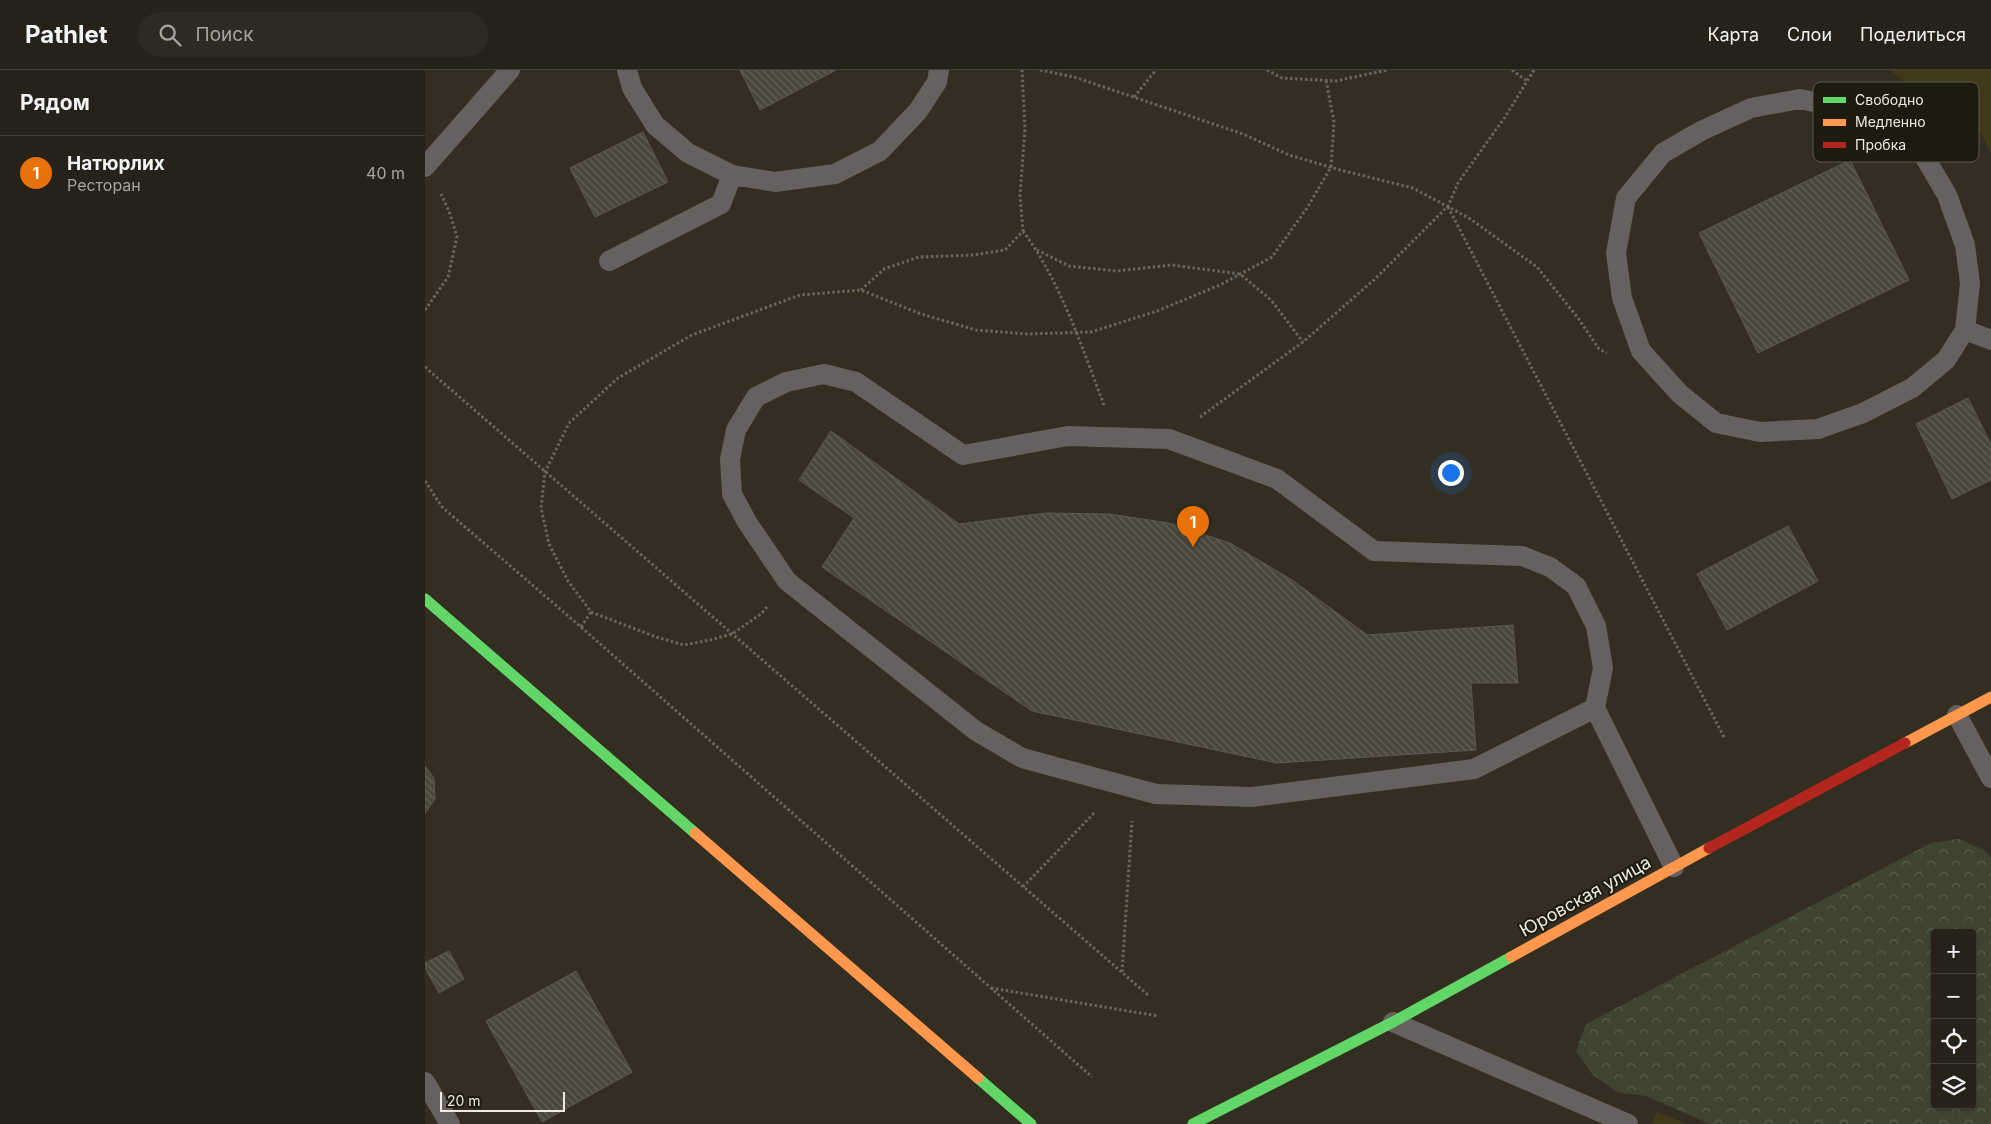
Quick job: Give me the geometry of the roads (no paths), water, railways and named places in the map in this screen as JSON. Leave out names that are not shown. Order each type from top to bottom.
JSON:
[{"type":"street","points":[[425,598],[1031,1124]]},
{"type":"street","name":"Юровская улица","points":[[1193,1124],[1393,1022],[1674,867],[1991,697]]},
{"type":"lane","points":[[425,167],[509,70]]},
{"type":"lane","points":[[627,70],[632,88],[655,125],[688,154],[732,175],[775,182],[835,174],[879,151],[918,112],[937,82],[939,70]]},
{"type":"lane","points":[[1813,102],[1800,99],[1751,108],[1701,131],[1663,153],[1626,198],[1615,253],[1623,298],[1641,351],[1680,394],[1716,423],[1760,432],[1818,429],[1863,413],[1912,388],[1946,360],[1965,330],[1970,283],[1965,245],[1947,195],[1928,162]]},
{"type":"lane","points":[[609,261],[721,204],[732,175]]},
{"type":"lane","points":[[1965,330],[1991,340]]},
{"type":"lane","points":[[1595,708],[1474,769],[1252,797],[1156,794],[1022,758],[976,731],[787,582],[747,522],[732,494],[730,459],[736,430],[756,397],[786,382],[824,374],[856,382],[963,455],[1068,436],[1169,439],[1277,479],[1374,550],[1522,556],[1550,567],[1576,586],[1596,626],[1603,668],[1595,708],[1674,867]]},
{"type":"lane","points":[[1957,715],[1991,778]]},
{"type":"lane","points":[[1393,1022],[1628,1124]]},
{"type":"lane","points":[[425,1082],[450,1124]]},
{"type":"place","name":"Натюрлих","points":[[1193,547]]}]
